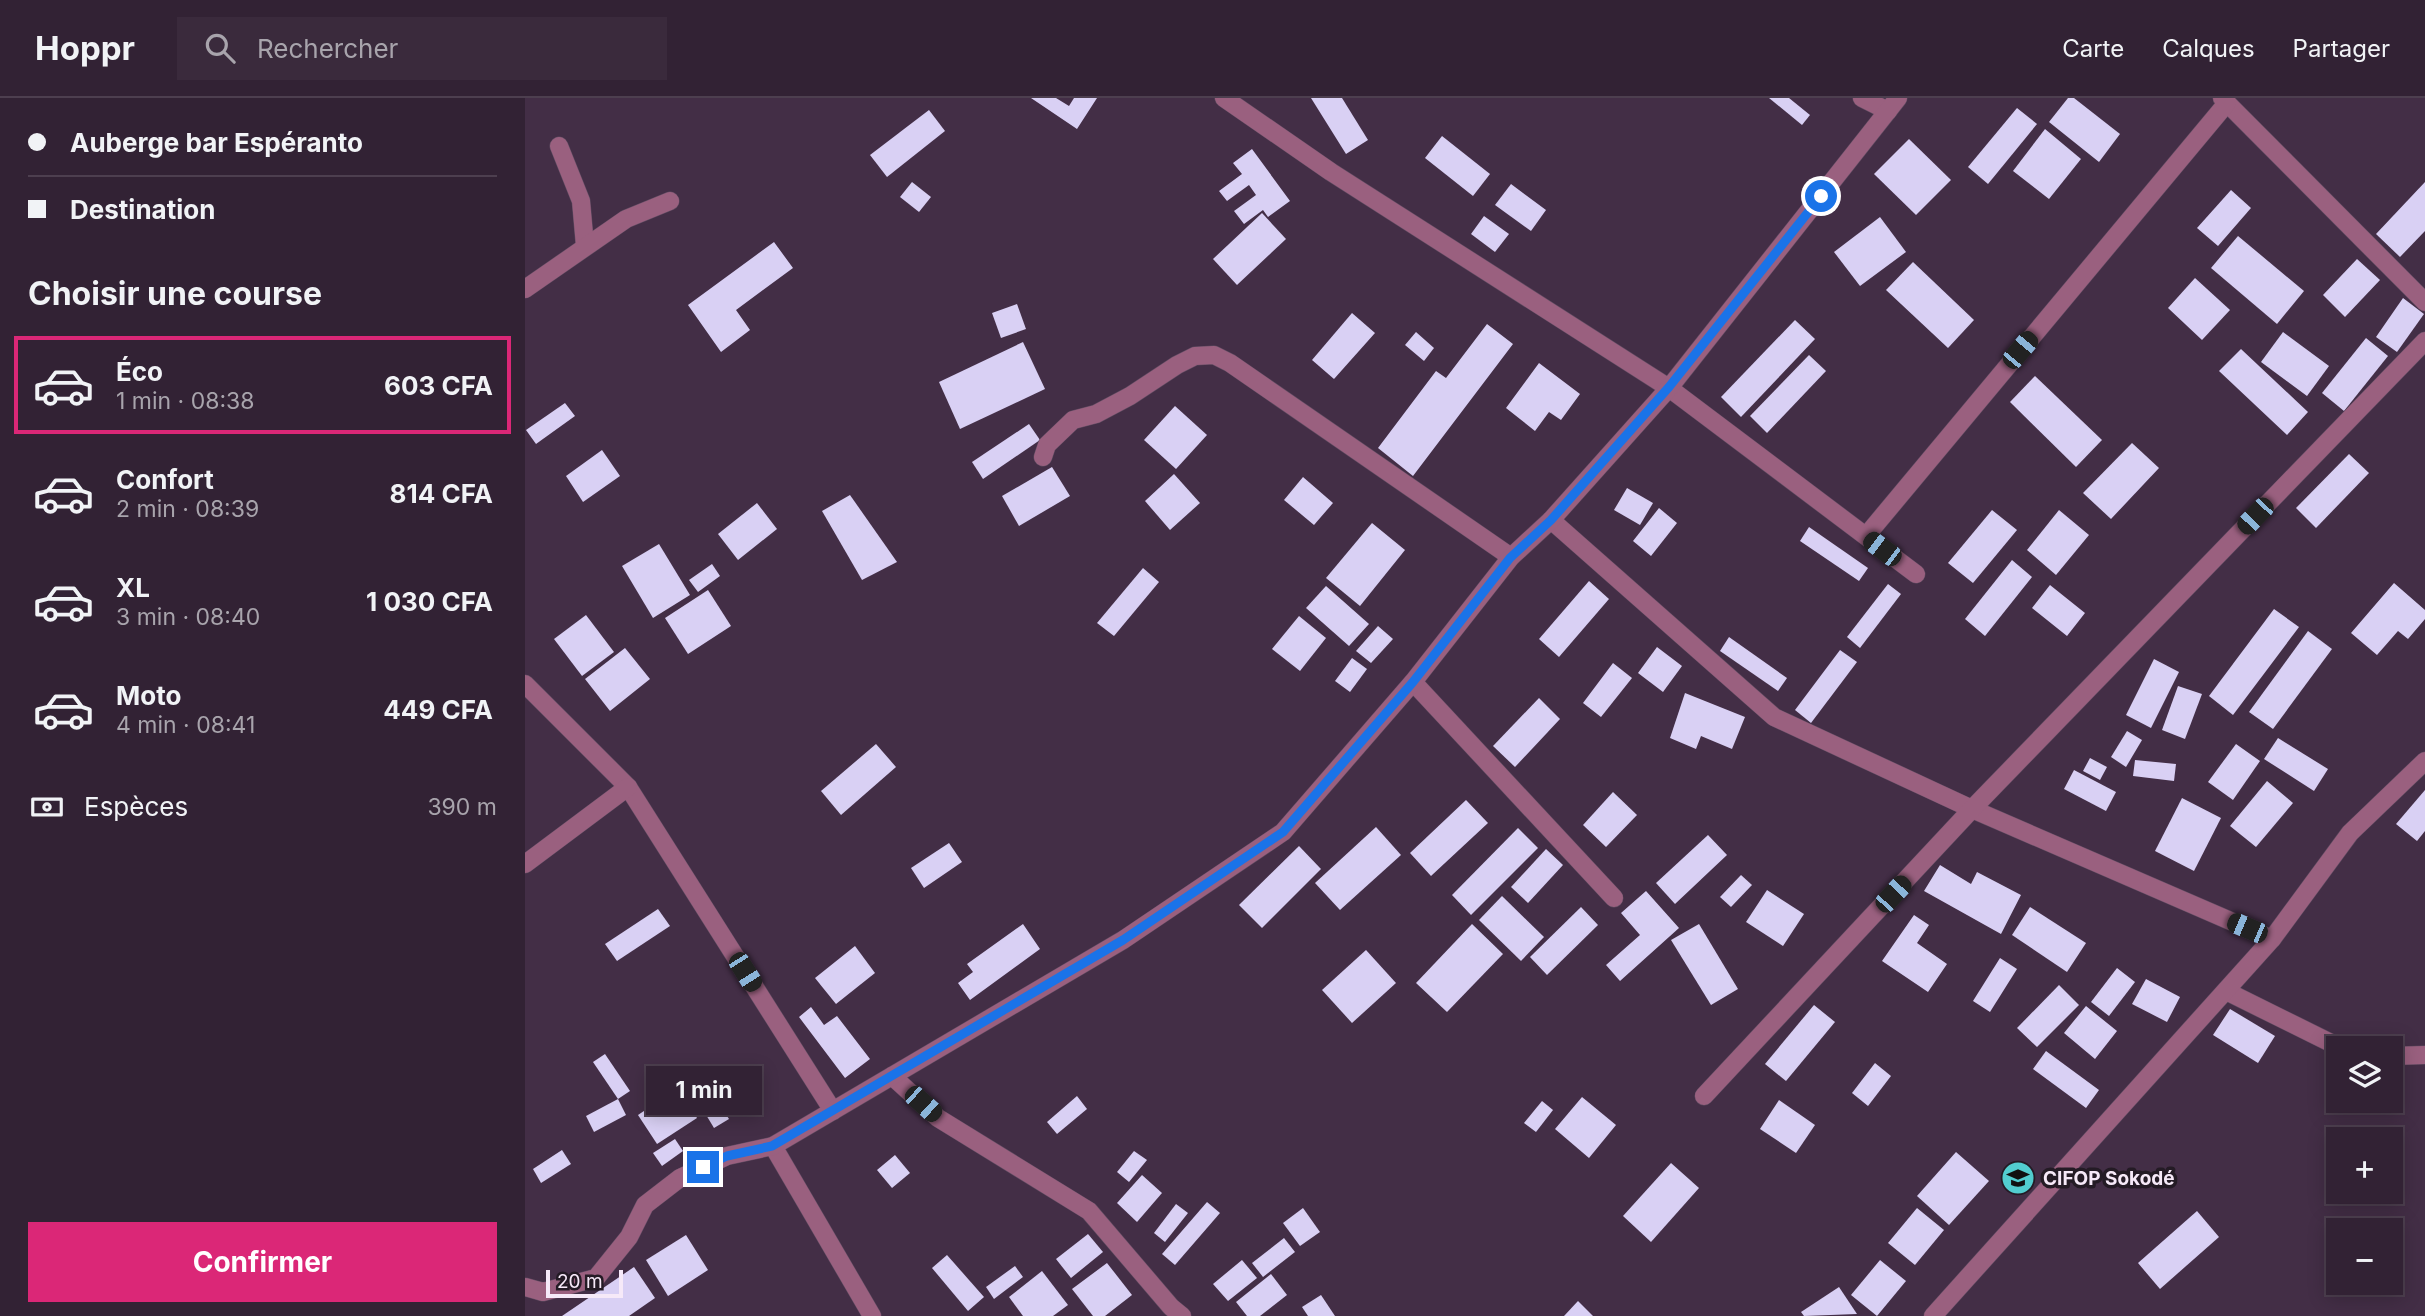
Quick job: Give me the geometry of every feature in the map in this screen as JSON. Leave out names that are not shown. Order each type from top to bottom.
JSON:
[{"type":"street","points":[[1224,98],[1343,180],[1669,387],[1916,574]]},
{"type":"street","points":[[525,1287],[543,1292],[596,1278],[629,1237],[645,1205],[680,1178],[727,1156],[772,1146],[833,1111],[1123,940],[1283,832],[1413,682],[1510,558],[1551,520],[1669,387],[1893,104],[1862,98]]},
{"type":"street","points":[[1866,536],[2224,100],[2425,302]]},
{"type":"street","points":[[559,146],[581,201],[585,246]]},
{"type":"street","points":[[525,289],[626,219],[670,201]]},
{"type":"street","points":[[1704,1096],[1972,809],[2425,341]]},
{"type":"street","points":[[1043,457],[1047,445],[1073,421],[1096,414],[1131,396],[1195,356],[1214,355],[1230,363],[1510,558]]},
{"type":"street","points":[[1551,520],[1774,717],[1972,809],[2272,939]]},
{"type":"street","points":[[1413,682],[1614,898]]},
{"type":"street","points":[[525,684],[628,787],[833,1111]]},
{"type":"street","points":[[1934,1315],[2272,939],[2350,833],[2425,761]]},
{"type":"street","points":[[525,864],[628,787]]},
{"type":"street","points":[[2226,991],[2326,1041]]},
{"type":"street","points":[[2403,1056],[2425,1055]]},
{"type":"street","points":[[892,1076],[938,1118],[1089,1211],[1171,1307],[1182,1316]]},
{"type":"street","points":[[772,1146],[872,1316]]},
{"type":"building","points":[[1031,98],[1056,98],[1069,106],[1074,98],[1097,98],[1077,129]]},
{"type":"building","points":[[1311,98],[1342,98],[1368,140],[1346,154]]},
{"type":"building","points":[[1769,98],[1789,98],[1810,115],[1802,125]]},
{"type":"building","points":[[2068,98],[2074,98],[2120,134],[2099,162],[2049,122]]},
{"type":"building","points":[[2017,108],[2037,124],[1988,184],[1968,167]]},
{"type":"building","points":[[929,110],[945,131],[887,177],[870,155]]},
{"type":"building","points":[[2045,129],[2081,159],[2049,199],[2013,171]]},
{"type":"building","points":[[1442,136],[1490,174],[1473,196],[1425,158]]},
{"type":"building","points":[[1909,139],[1951,180],[1916,215],[1874,174]]},
{"type":"building","points":[[1252,149],[1290,201],[1268,217],[1263,210],[1244,224],[1234,211],[1256,195],[1249,185],[1227,201],[1219,191],[1242,174],[1233,163]]},
{"type":"building","points":[[912,182],[931,197],[919,212],[900,197]]},
{"type":"building","points":[[2425,182],[2425,231],[2400,257],[2376,234]]},
{"type":"building","points":[[1511,184],[1546,210],[1531,231],[1495,205]]},
{"type":"building","points":[[2231,190],[2251,208],[2218,246],[2197,228]]},
{"type":"building","points":[[1262,213],[1286,239],[1237,285],[1213,259]]},
{"type":"building","points":[[1484,216],[1509,234],[1495,252],[1471,234]]},
{"type":"building","points":[[1880,217],[1906,252],[1860,286],[1834,252]]},
{"type":"building","points":[[2238,236],[2304,291],[2277,324],[2211,268]]},
{"type":"building","points":[[774,242],[793,268],[736,310],[750,330],[721,352],[688,305]]},
{"type":"building","points":[[2357,259],[2380,280],[2345,317],[2323,295]]},
{"type":"building","points":[[1913,262],[1974,320],[1948,348],[1886,290]]},
{"type":"building","points":[[2195,278],[2230,310],[2202,340],[2168,308]]},
{"type":"building","points":[[2403,298],[2424,314],[2397,352],[2376,337]]},
{"type":"building","points":[[1017,304],[1026,329],[1001,338],[992,313]]},
{"type":"building","points":[[1352,313],[1375,333],[1334,379],[1312,360]]},
{"type":"building","points":[[1795,320],[1815,339],[1741,417],[1721,397]]},
{"type":"building","points":[[1487,324],[1513,344],[1413,476],[1378,448],[1436,371],[1446,378]]},
{"type":"building","points":[[1416,332],[1434,348],[1424,361],[1405,345]]},
{"type":"building","points":[[2283,332],[2329,366],[2307,396],[2261,362]]},
{"type":"building","points":[[2366,338],[2388,356],[2344,411],[2322,393]]},
{"type":"building","points":[[1023,342],[1045,389],[960,429],[939,382]]},
{"type":"building","points":[[2241,349],[2308,412],[2287,435],[2219,371]]},
{"type":"building","points":[[1809,355],[1826,371],[1767,433],[1750,416]]},
{"type":"building","points":[[1539,363],[1580,394],[1561,420],[1549,412],[1535,431],[1506,408]]},
{"type":"building","points":[[2035,376],[2102,440],[2076,467],[2010,402]]},
{"type":"building","points":[[565,403],[575,416],[536,444],[526,430]]},
{"type":"building","points":[[1175,406],[1207,435],[1176,469],[1144,440]]},
{"type":"building","points":[[1029,424],[1040,440],[983,479],[972,462]]},
{"type":"building","points":[[2132,443],[2159,468],[2111,519],[2083,493]]},
{"type":"building","points":[[602,450],[620,476],[583,502],[566,476]]},
{"type":"building","points":[[2349,454],[2369,473],[2316,528],[2296,508]]},
{"type":"building","points":[[1052,467],[1070,496],[1019,526],[1002,496]]},
{"type":"building","points":[[1174,474],[1200,503],[1170,530],[1145,501]]},
{"type":"building","points":[[1303,477],[1333,503],[1314,525],[1284,500]]},
{"type":"building","points":[[1627,488],[1653,503],[1640,525],[1614,510]]},
{"type":"building","points":[[850,495],[897,562],[862,580],[822,511]]},
{"type":"building","points":[[757,503],[777,529],[738,560],[718,534]]},
{"type":"building","points":[[1659,508],[1677,523],[1651,556],[1633,541]]},
{"type":"building","points":[[1992,510],[2017,530],[1973,583],[1948,563]]},
{"type":"building","points":[[2059,510],[2089,535],[2056,575],[2027,550]]},
{"type":"building","points":[[1372,523],[1405,550],[1360,606],[1326,578]]},
{"type":"building","points":[[1809,527],[1868,568],[1859,581],[1800,541]]},
{"type":"building","points":[[659,544],[690,595],[653,618],[622,566]]},
{"type":"building","points":[[2012,560],[2032,577],[1985,636],[1965,619]]},
{"type":"building","points":[[712,564],[720,576],[698,592],[689,580]]},
{"type":"building","points":[[1143,568],[1159,582],[1114,636],[1097,623]]},
{"type":"building","points":[[1589,581],[1609,599],[1559,657],[1539,639]]},
{"type":"building","points":[[2394,583],[2425,610],[2425,619],[2408,639],[2398,631],[2377,655],[2351,633]]},
{"type":"building","points":[[1888,584],[1901,594],[1860,648],[1847,637]]},
{"type":"building","points":[[2050,585],[2085,613],[2067,636],[2032,608]]},
{"type":"building","points":[[1326,586],[1369,624],[1349,646],[1306,608]]},
{"type":"building","points":[[708,590],[731,626],[688,654],[665,618]]},
{"type":"building","points":[[2274,609],[2299,627],[2233,715],[2209,696]]},
{"type":"building","points":[[586,615],[614,652],[582,676],[554,639]]},
{"type":"building","points":[[1299,616],[1326,638],[1300,671],[1272,649]]},
{"type":"building","points":[[1378,626],[1393,639],[1371,663],[1356,651]]},
{"type":"building","points":[[2308,631],[2332,649],[2273,729],[2249,712]]},
{"type":"building","points":[[1729,637],[1787,678],[1778,691],[1720,651]]},
{"type":"building","points":[[1657,647],[1682,666],[1663,692],[1638,673]]},
{"type":"building","points":[[625,648],[650,679],[610,711],[585,679]]},
{"type":"building","points":[[1840,650],[1857,662],[1811,723],[1795,710]]},
{"type":"building","points":[[1352,658],[1367,669],[1350,692],[1335,681]]},
{"type":"building","points":[[2154,659],[2179,672],[2151,728],[2126,715]]},
{"type":"building","points":[[1613,663],[1632,678],[1601,717],[1583,703]]},
{"type":"building","points":[[2178,686],[2202,694],[2185,739],[2162,730]]},
{"type":"building","points":[[1685,693],[1745,717],[1732,749],[1701,736],[1696,749],[1670,738]]},
{"type":"building","points":[[1539,698],[1560,719],[1515,767],[1493,746]]},
{"type":"building","points":[[2127,731],[2142,740],[2126,767],[2111,757]]},
{"type":"building","points":[[2278,738],[2328,769],[2314,791],[2264,759]]},
{"type":"building","points":[[876,744],[896,767],[841,815],[821,791]]},
{"type":"building","points":[[2236,744],[2260,761],[2233,800],[2208,782]]},
{"type":"building","points":[[2090,758],[2107,767],[2100,780],[2083,771]]},
{"type":"building","points":[[2135,760],[2176,764],[2174,781],[2133,776]]},
{"type":"building","points":[[2074,770],[2116,792],[2106,811],[2064,789]]},
{"type":"building","points":[[2267,781],[2293,803],[2256,847],[2230,826]]},
{"type":"building","points":[[2425,790],[2425,831],[2417,841],[2396,824]]},
{"type":"building","points":[[1613,792],[1637,815],[1606,847],[1583,825]]},
{"type":"building","points":[[2182,798],[2221,818],[2194,871],[2155,851]]},
{"type":"building","points":[[1466,800],[1488,823],[1431,876],[1410,853]]},
{"type":"building","points":[[1376,827],[1401,855],[1340,910],[1315,883]]},
{"type":"building","points":[[1518,828],[1538,848],[1471,915],[1452,895]]},
{"type":"building","points":[[1708,835],[1727,855],[1675,904],[1656,883]]},
{"type":"building","points":[[949,843],[962,862],[924,888],[911,868]]},
{"type":"building","points":[[1299,846],[1321,869],[1262,928],[1239,905]]},
{"type":"building","points":[[1546,849],[1563,865],[1528,903],[1511,887]]},
{"type":"building","points":[[1940,865],[1971,884],[1977,872],[2021,895],[2001,934],[1924,891]]},
{"type":"building","points":[[1741,875],[1752,885],[1731,907],[1720,897]]},
{"type":"building","points":[[1767,890],[1804,914],[1783,946],[1746,922]]},
{"type":"building","points":[[1646,891],[1679,928],[1620,981],[1606,965],[1640,935],[1621,913]]},
{"type":"building","points":[[1502,896],[1544,937],[1521,961],[1479,920]]},
{"type":"building","points":[[1581,907],[1598,925],[1547,975],[1530,957]]},
{"type":"building","points":[[2030,907],[2086,943],[2067,972],[2012,935]]},
{"type":"building","points":[[658,909],[670,926],[617,961],[605,944]]},
{"type":"building","points":[[1914,915],[1929,925],[1917,943],[1947,964],[1928,992],[1882,961]]},
{"type":"building","points":[[1023,924],[1040,949],[970,1000],[958,983],[973,972],[967,964]]},
{"type":"building","points":[[1472,924],[1503,954],[1447,1012],[1416,983]]},
{"type":"building","points":[[1699,924],[1738,989],[1711,1005],[1671,940]]},
{"type":"building","points":[[855,946],[875,973],[836,1004],[815,978]]},
{"type":"building","points":[[1366,950],[1396,983],[1352,1023],[1322,990]]},
{"type":"building","points":[[2000,958],[2017,969],[1990,1012],[1973,1001]]},
{"type":"building","points":[[2117,968],[2135,982],[2109,1016],[2091,1002]]},
{"type":"building","points":[[2146,979],[2180,997],[2167,1022],[2132,1004]]},
{"type":"building","points":[[2059,985],[2079,1005],[2037,1047],[2017,1028]]},
{"type":"building","points":[[1814,1005],[1835,1022],[1786,1081],[1765,1064]]},
{"type":"building","points":[[2086,1006],[2117,1031],[2095,1059],[2064,1033]]},
{"type":"building","points":[[811,1007],[824,1025],[837,1016],[870,1059],[845,1078],[799,1017]]},
{"type":"building","points":[[2230,1009],[2275,1036],[2258,1063],[2213,1035]]},
{"type":"building","points":[[2046,1051],[2099,1090],[2086,1108],[2033,1069]]},
{"type":"building","points":[[605,1054],[630,1091],[618,1099],[593,1062]]},
{"type":"building","points":[[1875,1063],[1891,1076],[1868,1106],[1852,1093]]},
{"type":"building","points":[[701,1076],[729,1119],[714,1128],[688,1085]]},
{"type":"building","points":[[678,1088],[697,1118],[657,1144],[638,1115]]},
{"type":"building","points":[[1077,1096],[1087,1109],[1057,1134],[1047,1122]]},
{"type":"building","points":[[1582,1097],[1616,1125],[1589,1158],[1555,1129]]},
{"type":"building","points":[[618,1099],[626,1115],[594,1132],[586,1116]]},
{"type":"building","points":[[1779,1100],[1815,1125],[1796,1153],[1760,1129]]},
{"type":"building","points":[[1542,1101],[1553,1110],[1536,1132],[1524,1123]]},
{"type":"building","points":[[675,1139],[683,1151],[662,1166],[653,1153]]},
{"type":"building","points":[[562,1150],[571,1164],[541,1183],[533,1169]]},
{"type":"building","points":[[1134,1151],[1147,1160],[1129,1182],[1117,1172]]},
{"type":"building","points":[[1956,1152],[1989,1181],[1949,1225],[1917,1196]]},
{"type":"building","points":[[895,1155],[910,1173],[892,1188],[877,1170]]},
{"type":"building","points":[[1671,1163],[1699,1188],[1651,1242],[1623,1216]]},
{"type":"building","points":[[1142,1175],[1162,1193],[1137,1222],[1117,1203]]},
{"type":"building","points":[[1207,1202],[1220,1213],[1175,1265],[1162,1254]]},
{"type":"building","points":[[1176,1204],[1188,1213],[1165,1242],[1154,1233]]},
{"type":"building","points":[[1303,1208],[1320,1232],[1300,1246],[1283,1223]]},
{"type":"building","points":[[1917,1208],[1944,1230],[1915,1265],[1888,1243]]},
{"type":"building","points":[[2197,1211],[2219,1237],[2160,1289],[2138,1263]]},
{"type":"building","points":[[1088,1234],[1103,1252],[1071,1278],[1056,1259]]},
{"type":"building","points":[[686,1235],[708,1270],[668,1296],[646,1260]]},
{"type":"building","points":[[1284,1238],[1295,1252],[1263,1277],[1252,1263]]},
{"type":"building","points":[[947,1255],[984,1297],[968,1311],[932,1268]]},
{"type":"building","points":[[1242,1260],[1257,1278],[1228,1301],[1213,1284]]},
{"type":"building","points":[[1880,1260],[1906,1281],[1877,1316],[1851,1295]]},
{"type":"building","points":[[1107,1263],[1132,1295],[1105,1316],[1093,1316],[1072,1289]]},
{"type":"building","points":[[1015,1266],[1023,1277],[994,1299],[986,1287]]},
{"type":"building","points":[[634,1267],[655,1298],[629,1316],[562,1316]]},
{"type":"building","points":[[1042,1271],[1068,1305],[1053,1316],[1023,1316],[1009,1297]]},
{"type":"building","points":[[1271,1274],[1287,1295],[1260,1316],[1247,1316],[1236,1302]]},
{"type":"building","points":[[1839,1287],[1857,1314],[1804,1316],[1801,1312]]},
{"type":"building","points":[[1321,1295],[1335,1316],[1308,1316],[1302,1307]]},
{"type":"building","points":[[1578,1301],[1593,1316],[1564,1316]]},
{"type":"place","name":"CIFOP Sokodé","points":[[2018,1178]]},
{"type":"route","points":[[703,1167],[727,1156],[772,1146],[1123,940],[1283,832],[1413,682],[1510,558],[1551,520],[1669,387],[1821,196]]}]
